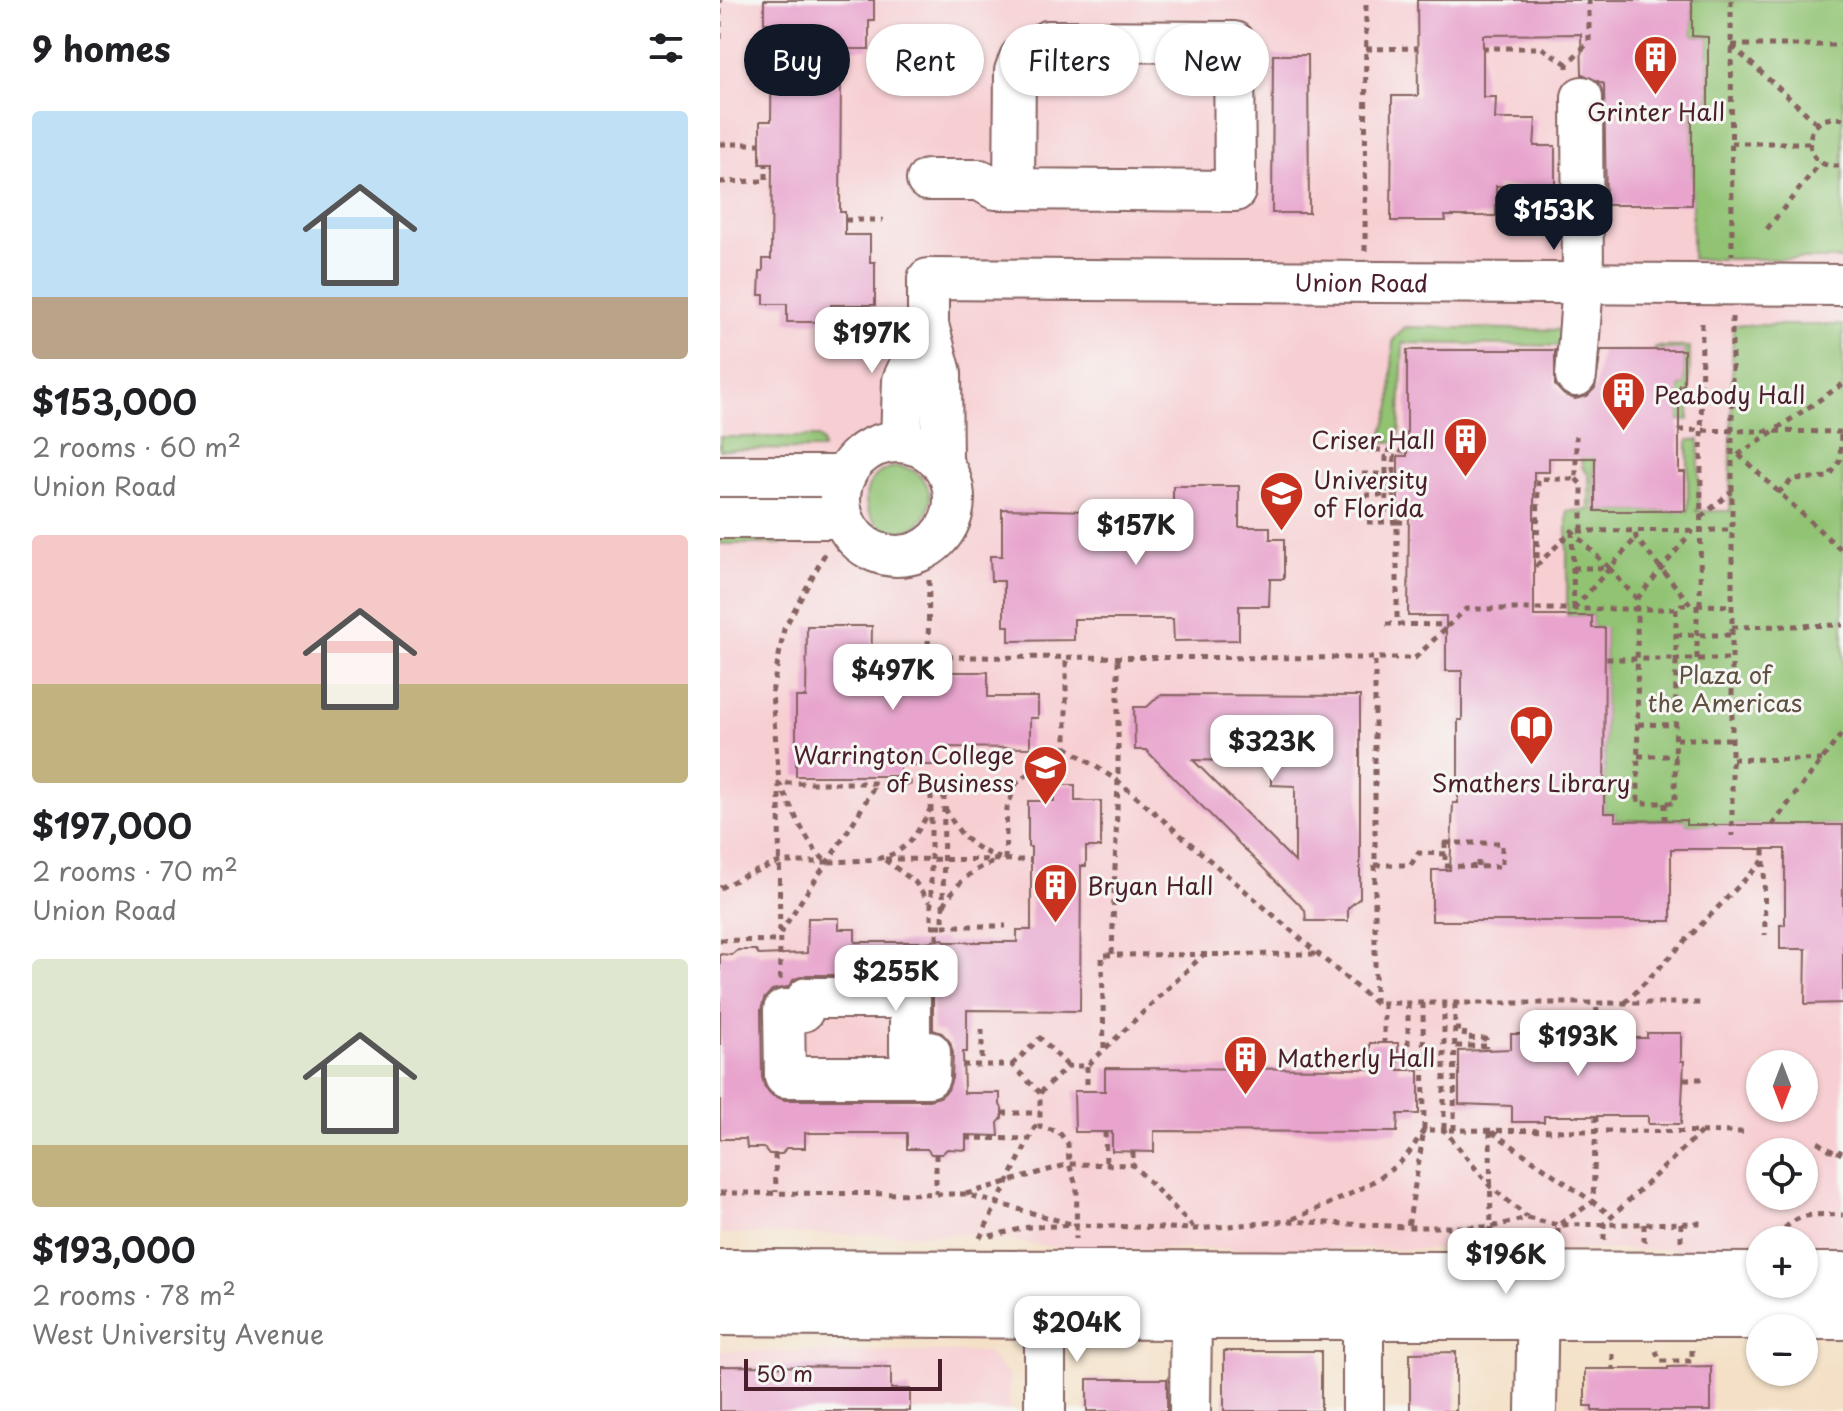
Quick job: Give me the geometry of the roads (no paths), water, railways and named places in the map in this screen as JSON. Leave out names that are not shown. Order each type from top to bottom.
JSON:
[{"type":"main road","points":[[720,1272],[1548,1264],[1746,1274]]},
{"type":"main road","points":[[1818,1275],[1843,1275]]},
{"type":"main road","points":[[720,1313],[1363,1318],[1843,1317]]},
{"type":"street","points":[[927,192],[980,202],[1004,189],[1235,191],[1234,42],[1047,41],[1020,58],[1015,71],[1004,189]]},
{"type":"street","points":[[1575,81],[1583,284],[1576,376]]},
{"type":"street","name":"Union Road","points":[[836,534],[857,539],[868,548],[897,556],[926,548],[947,528],[955,499],[953,485],[942,462],[941,373],[928,325],[928,279],[1843,285]]},
{"type":"street","name":"Union Road","points":[[901,442],[903,380],[928,325]]},
{"type":"street","points":[[720,518],[836,534],[845,476],[857,458],[869,449],[901,442],[927,450],[942,462]]},
{"type":"street","points":[[720,476],[845,476]]},
{"type":"street","points":[[807,998],[910,998],[910,1052],[930,1052],[929,1065],[929,1077],[785,1077],[784,1010],[803,1011],[807,998]]},
{"type":"street","points":[[1536,1411],[1538,1318],[1548,1264]]},
{"type":"street","points":[[1045,1316],[1045,1411]]},
{"type":"street","points":[[1190,1411],[1191,1317]]},
{"type":"street","points":[[1363,1318],[1363,1411]]},
{"type":"place","name":"Grinter Hall","points":[[1656,96]]},
{"type":"place","name":"Peabody Hall","points":[[1623,433]]},
{"type":"place","name":"Criser Hall","points":[[1466,478]]},
{"type":"place","name":"University of Florida","points":[[1282,532]]},
{"type":"place","name":"Smathers Library","points":[[1531,767]]},
{"type":"place","name":"Warrington College of Business","points":[[1045,807]]},
{"type":"place","name":"Bryan Hall","points":[[1056,924]]},
{"type":"place","name":"Matherly Hall","points":[[1246,1096]]},
{"type":"park label","name":"Plaza of the Americas","points":[[1725,688]]}]
